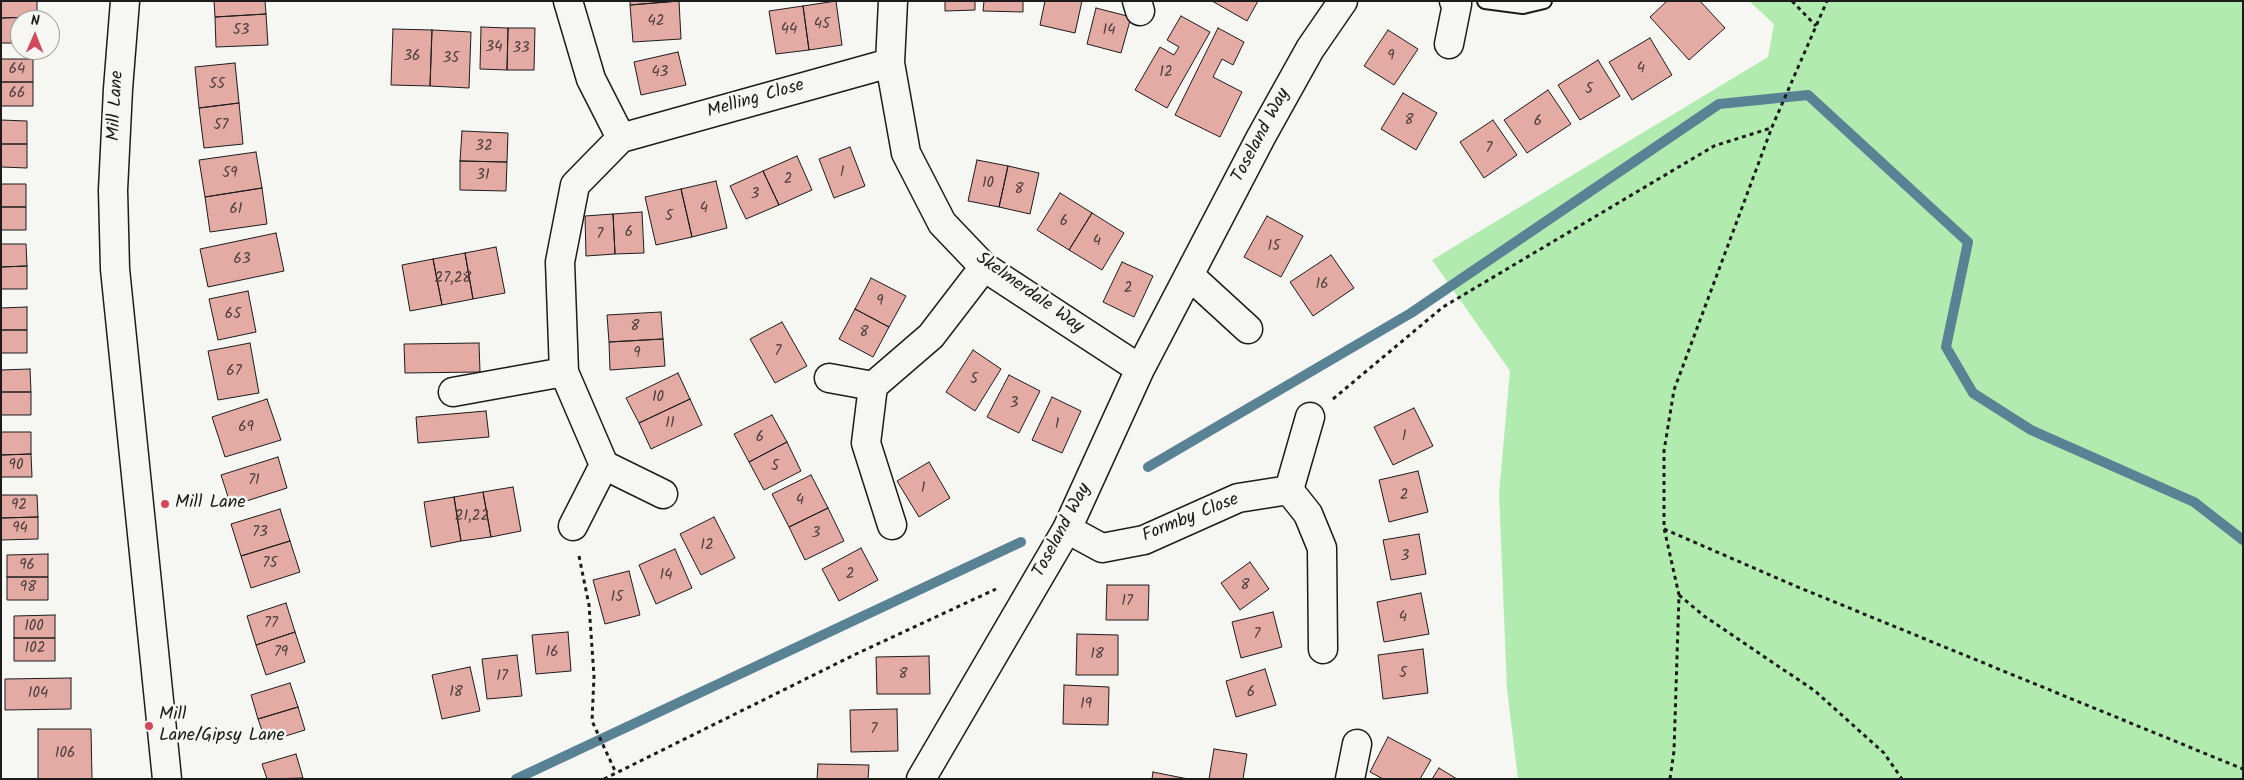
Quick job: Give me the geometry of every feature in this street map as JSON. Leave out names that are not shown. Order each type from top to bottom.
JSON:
[{"type":"street","name":"Mill Lane","points":[[125,1],[113,190],[115,269],[167,779]]},
{"type":"street","points":[[568,1],[591,79],[621,138],[575,185],[560,262],[564,372],[604,465],[663,494]]},
{"type":"street","name":"Skelmerdale Way","points":[[893,1],[890,63],[906,153],[942,224],[984,267],[1140,369]]},
{"type":"street","name":"Toseland Way","points":[[921,779],[1067,529],[1140,369],[1189,275],[1310,49],[1343,1]]},
{"type":"street","points":[[1449,44],[1463,2]]},
{"type":"street","name":"Melling Close","points":[[621,138],[890,63]]},
{"type":"street","points":[[892,525],[866,443],[873,386],[931,336],[984,267]]},
{"type":"street","points":[[1189,275],[1248,329]]},
{"type":"street","points":[[453,392],[564,372]]},
{"type":"street","points":[[829,378],[873,386]]},
{"type":"street","points":[[1310,417],[1289,490],[1308,514],[1322,548],[1323,649]]},
{"type":"street","points":[[573,526],[604,465]]},
{"type":"street","name":"Formby Close","points":[[1067,529],[1102,548],[1144,540],[1238,498],[1289,490]]},
{"type":"street","points":[[1350,779],[1357,744]]},
{"type":"lane","points":[[1485,1],[1523,6],[1544,1]]},
{"type":"path","points":[[1792,1],[1816,26]]},
{"type":"path","points":[[1670,779],[1676,714],[1679,595],[1664,528],[1664,451],[1674,390],[1772,127],[1827,1]]},
{"type":"path","points":[[1310,417],[1442,307],[1714,146],[1772,127]]},
{"type":"path","points":[[573,526],[589,605],[594,676],[592,721],[616,774]]},
{"type":"path","points":[[1664,528],[1802,588],[2243,769]]},
{"type":"path","points":[[604,779],[856,654],[1001,587]]},
{"type":"path","points":[[1679,595],[1704,616],[1816,691],[1884,754],[1902,779]]},
{"type":"green space","points":[[1749,1],[2243,1],[2243,779],[1518,779],[1507,689],[1499,493],[1510,371],[1432,260],[1768,57],[1774,24]]},
{"type":"building","points":[[1,1],[37,1],[37,10],[10,10],[10,18],[1,18]]},
{"type":"building","points":[[214,1],[265,1],[266,14],[215,17]]},
{"type":"building","points":[[630,1],[679,1],[630,5]]},
{"type":"building","points":[[679,1],[681,39],[633,42],[630,5]]},
{"type":"building","points":[[836,1],[842,45],[809,50],[803,6]]},
{"type":"building","points":[[945,1],[975,1],[975,10],[945,11]]},
{"type":"building","points":[[984,1],[1023,1],[1023,12],[983,11]]},
{"type":"building","points":[[1045,1],[1082,1],[1075,33],[1040,25]]},
{"type":"building","points":[[1212,1],[1258,1],[1247,21]]},
{"type":"building","points":[[1667,1],[1700,1],[1725,28],[1689,60],[1650,17]]},
{"type":"building","points":[[803,6],[809,50],[776,54],[769,11]]},
{"type":"building","points":[[1096,8],[1131,17],[1121,53],[1087,44]]},
{"type":"building","points":[[266,14],[268,45],[216,47],[215,17]]},
{"type":"building","points":[[1181,16],[1210,32],[1167,108],[1135,90],[1160,47],[1174,55],[1179,47],[1167,40]]},
{"type":"building","points":[[1,18],[10,18],[10,43],[1,43]]},
{"type":"building","points":[[481,27],[508,28],[507,70],[480,69]]},
{"type":"building","points":[[508,28],[535,28],[534,70],[507,70]]},
{"type":"building","points":[[1218,28],[1244,42],[1233,65],[1222,59],[1213,77],[1242,92],[1220,137],[1175,115]]},
{"type":"building","points":[[393,29],[432,30],[430,86],[391,85]]},
{"type":"building","points":[[432,30],[471,32],[469,88],[430,86]]},
{"type":"building","points":[[1388,30],[1418,49],[1394,85],[1364,66]]},
{"type":"building","points":[[1650,38],[1672,75],[1632,100],[1609,62]]},
{"type":"building","points":[[678,52],[686,85],[641,95],[634,62]]},
{"type":"building","points":[[1,59],[33,60],[33,82],[1,82]]},
{"type":"building","points":[[1598,60],[1620,96],[1580,120],[1558,85]]},
{"type":"building","points":[[235,63],[239,103],[199,108],[195,67]]},
{"type":"building","points":[[1,82],[33,82],[33,106],[1,106]]},
{"type":"building","points":[[1548,90],[1571,124],[1527,153],[1504,120]]},
{"type":"building","points":[[1403,93],[1437,113],[1416,150],[1381,129]]},
{"type":"building","points":[[239,103],[243,144],[204,148],[199,108]]},
{"type":"building","points":[[1,120],[27,121],[27,144],[1,144]]},
{"type":"building","points":[[1493,120],[1517,155],[1484,178],[1460,142]]},
{"type":"building","points":[[462,131],[508,133],[507,162],[460,161]]},
{"type":"building","points":[[1,144],[27,144],[27,168],[1,167]]},
{"type":"building","points":[[850,147],[865,186],[834,198],[819,159]]},
{"type":"building","points":[[256,152],[262,188],[205,197],[199,160]]},
{"type":"building","points":[[797,156],[812,190],[779,205],[763,171]]},
{"type":"building","points":[[977,160],[1008,166],[999,207],[968,201]]},
{"type":"building","points":[[460,161],[507,162],[506,191],[460,190]]},
{"type":"building","points":[[1008,166],[1039,173],[1030,214],[999,207]]},
{"type":"building","points":[[763,171],[779,205],[746,219],[730,186]]},
{"type":"building","points":[[716,181],[727,228],[692,237],[681,189]]},
{"type":"building","points":[[1,184],[26,184],[26,207],[1,207]]},
{"type":"building","points":[[262,188],[267,224],[210,232],[205,197]]},
{"type":"building","points":[[681,189],[692,237],[656,245],[645,197]]},
{"type":"building","points":[[1060,193],[1092,213],[1069,250],[1037,230]]},
{"type":"building","points":[[1,207],[26,207],[26,230],[1,230]]},
{"type":"building","points":[[642,212],[644,253],[615,254],[613,214]]},
{"type":"building","points":[[1092,213],[1124,233],[1102,270],[1069,250]]},
{"type":"building","points":[[613,214],[615,254],[586,256],[585,216]]},
{"type":"building","points":[[1267,216],[1303,236],[1281,277],[1244,257]]},
{"type":"building","points":[[276,233],[284,271],[208,287],[200,249]]},
{"type":"building","points":[[1,244],[26,244],[27,266],[1,267]]},
{"type":"building","points":[[496,247],[505,293],[473,299],[465,253]]},
{"type":"building","points":[[465,253],[473,299],[442,305],[433,259]]},
{"type":"building","points":[[1331,255],[1354,288],[1313,316],[1290,282]]},
{"type":"building","points":[[433,259],[442,305],[410,311],[402,265]]},
{"type":"building","points":[[1122,262],[1153,276],[1134,317],[1103,302]]},
{"type":"building","points":[[27,266],[27,289],[1,289],[1,267]]},
{"type":"building","points":[[871,278],[906,296],[889,327],[855,309]]},
{"type":"building","points":[[248,291],[256,332],[218,340],[209,299]]},
{"type":"building","points":[[27,307],[27,330],[1,330],[1,308]]},
{"type":"building","points":[[855,309],[889,327],[873,357],[839,339]]},
{"type":"building","points":[[661,312],[663,339],[609,342],[607,315]]},
{"type":"building","points":[[782,322],[807,366],[775,383],[750,339]]},
{"type":"building","points":[[1,330],[27,330],[27,353],[1,353]]},
{"type":"building","points":[[663,339],[665,366],[610,370],[609,342]]},
{"type":"building","points":[[250,343],[259,393],[218,400],[208,351]]},
{"type":"building","points":[[479,343],[480,372],[405,373],[404,344]]},
{"type":"building","points":[[973,350],[1001,369],[975,411],[946,392]]},
{"type":"building","points":[[30,369],[31,392],[1,392],[1,370]]},
{"type":"building","points":[[678,373],[690,399],[639,423],[626,398]]},
{"type":"building","points":[[1009,375],[1040,391],[1019,433],[987,417]]},
{"type":"building","points":[[1,392],[31,392],[31,415],[1,415]]},
{"type":"building","points":[[1052,397],[1081,411],[1062,453],[1032,440]]},
{"type":"building","points":[[267,399],[281,440],[225,457],[212,417]]},
{"type":"building","points":[[690,399],[702,425],[651,449],[639,423]]},
{"type":"building","points":[[1414,408],[1433,446],[1393,465],[1374,427]]},
{"type":"building","points":[[486,411],[489,437],[418,443],[416,417]]},
{"type":"building","points":[[772,415],[787,442],[749,462],[734,434]]},
{"type":"building","points":[[1,432],[31,432],[31,454],[1,455]]},
{"type":"building","points":[[787,442],[801,471],[764,490],[749,462]]},
{"type":"building","points":[[31,454],[32,477],[1,477],[1,455]]},
{"type":"building","points":[[278,457],[287,488],[231,506],[221,475]]},
{"type":"building","points":[[929,462],[950,498],[919,517],[897,481]]},
{"type":"building","points":[[1418,471],[1428,512],[1389,522],[1379,480]]},
{"type":"building","points":[[811,475],[828,508],[789,527],[772,494]]},
{"type":"building","points":[[513,487],[521,531],[491,537],[483,492]]},
{"type":"building","points":[[483,492],[491,537],[461,541],[454,497]]},
{"type":"building","points":[[1,495],[37,495],[38,517],[1,518]]},
{"type":"building","points":[[454,497],[461,541],[431,547],[424,502]]},
{"type":"building","points":[[828,508],[844,541],[805,560],[789,527]]},
{"type":"building","points":[[280,509],[290,541],[241,556],[231,524]]},
{"type":"building","points":[[38,517],[38,539],[1,540],[1,518]]},
{"type":"building","points":[[714,517],[735,558],[701,575],[680,534]]},
{"type":"building","points":[[1419,534],[1426,574],[1391,580],[1383,540]]},
{"type":"building","points":[[290,541],[300,572],[251,588],[241,556]]},
{"type":"building","points":[[861,548],[878,580],[839,601],[822,569]]},
{"type":"building","points":[[675,549],[692,588],[656,604],[639,565]]},
{"type":"building","points":[[48,554],[48,577],[7,577],[7,555]]},
{"type":"building","points":[[1250,562],[1269,589],[1240,610],[1221,583]]},
{"type":"building","points":[[629,571],[640,615],[605,624],[593,580]]},
{"type":"building","points":[[7,577],[48,577],[48,600],[7,600]]},
{"type":"building","points":[[1107,585],[1149,585],[1148,620],[1106,620]]},
{"type":"building","points":[[1421,593],[1429,634],[1384,642],[1377,602]]},
{"type":"building","points":[[286,603],[295,632],[256,645],[247,616]]},
{"type":"building","points":[[1273,612],[1282,647],[1241,658],[1232,622]]},
{"type":"building","points":[[55,615],[55,638],[14,638],[14,616]]},
{"type":"building","points":[[295,632],[305,662],[266,675],[256,645]]},
{"type":"building","points":[[568,632],[571,671],[536,674],[532,635]]},
{"type":"building","points":[[1077,634],[1118,635],[1118,675],[1076,675]]},
{"type":"building","points":[[14,638],[55,638],[55,661],[14,661]]},
{"type":"building","points":[[1423,649],[1428,693],[1383,699],[1378,655]]},
{"type":"building","points":[[517,655],[522,696],[487,699],[482,659]]},
{"type":"building","points":[[929,656],[930,694],[877,694],[876,657]]},
{"type":"building","points":[[470,667],[480,711],[442,719],[432,675]]},
{"type":"building","points":[[1265,669],[1276,705],[1236,717],[1226,681]]},
{"type":"building","points":[[71,678],[71,709],[5,710],[5,679]]},
{"type":"building","points":[[290,683],[298,707],[258,719],[251,695]]},
{"type":"building","points":[[1064,685],[1109,687],[1108,725],[1063,724]]},
{"type":"building","points":[[298,707],[305,730],[266,742],[258,719]]},
{"type":"building","points":[[897,709],[898,751],[851,752],[850,710]]},
{"type":"building","points":[[38,729],[91,729],[92,779],[38,779]]},
{"type":"building","points":[[1388,737],[1431,760],[1420,779],[1383,779],[1370,772]]},
{"type":"building","points":[[1214,749],[1247,754],[1243,779],[1209,779]]},
{"type":"building","points":[[296,754],[303,778],[267,779],[262,764]]},
{"type":"building","points":[[818,764],[869,765],[868,779],[817,779]]},
{"type":"building","points":[[1439,768],[1457,779],[1432,779]]},
{"type":"building","points":[[1153,772],[1188,779],[1152,779]]},
{"type":"waterway","points":[[1148,467],[1411,313],[1719,104],[1808,95],[1968,242],[1946,347],[1973,393],[2031,430],[2194,502],[2243,540]]},
{"type":"waterway","points":[[516,779],[1021,542]]},
{"type":"place","name":"Mill Lane","points":[[165,504]]},
{"type":"place","name":"Mill Lane/Gipsy Lane","points":[[149,726]]}]
